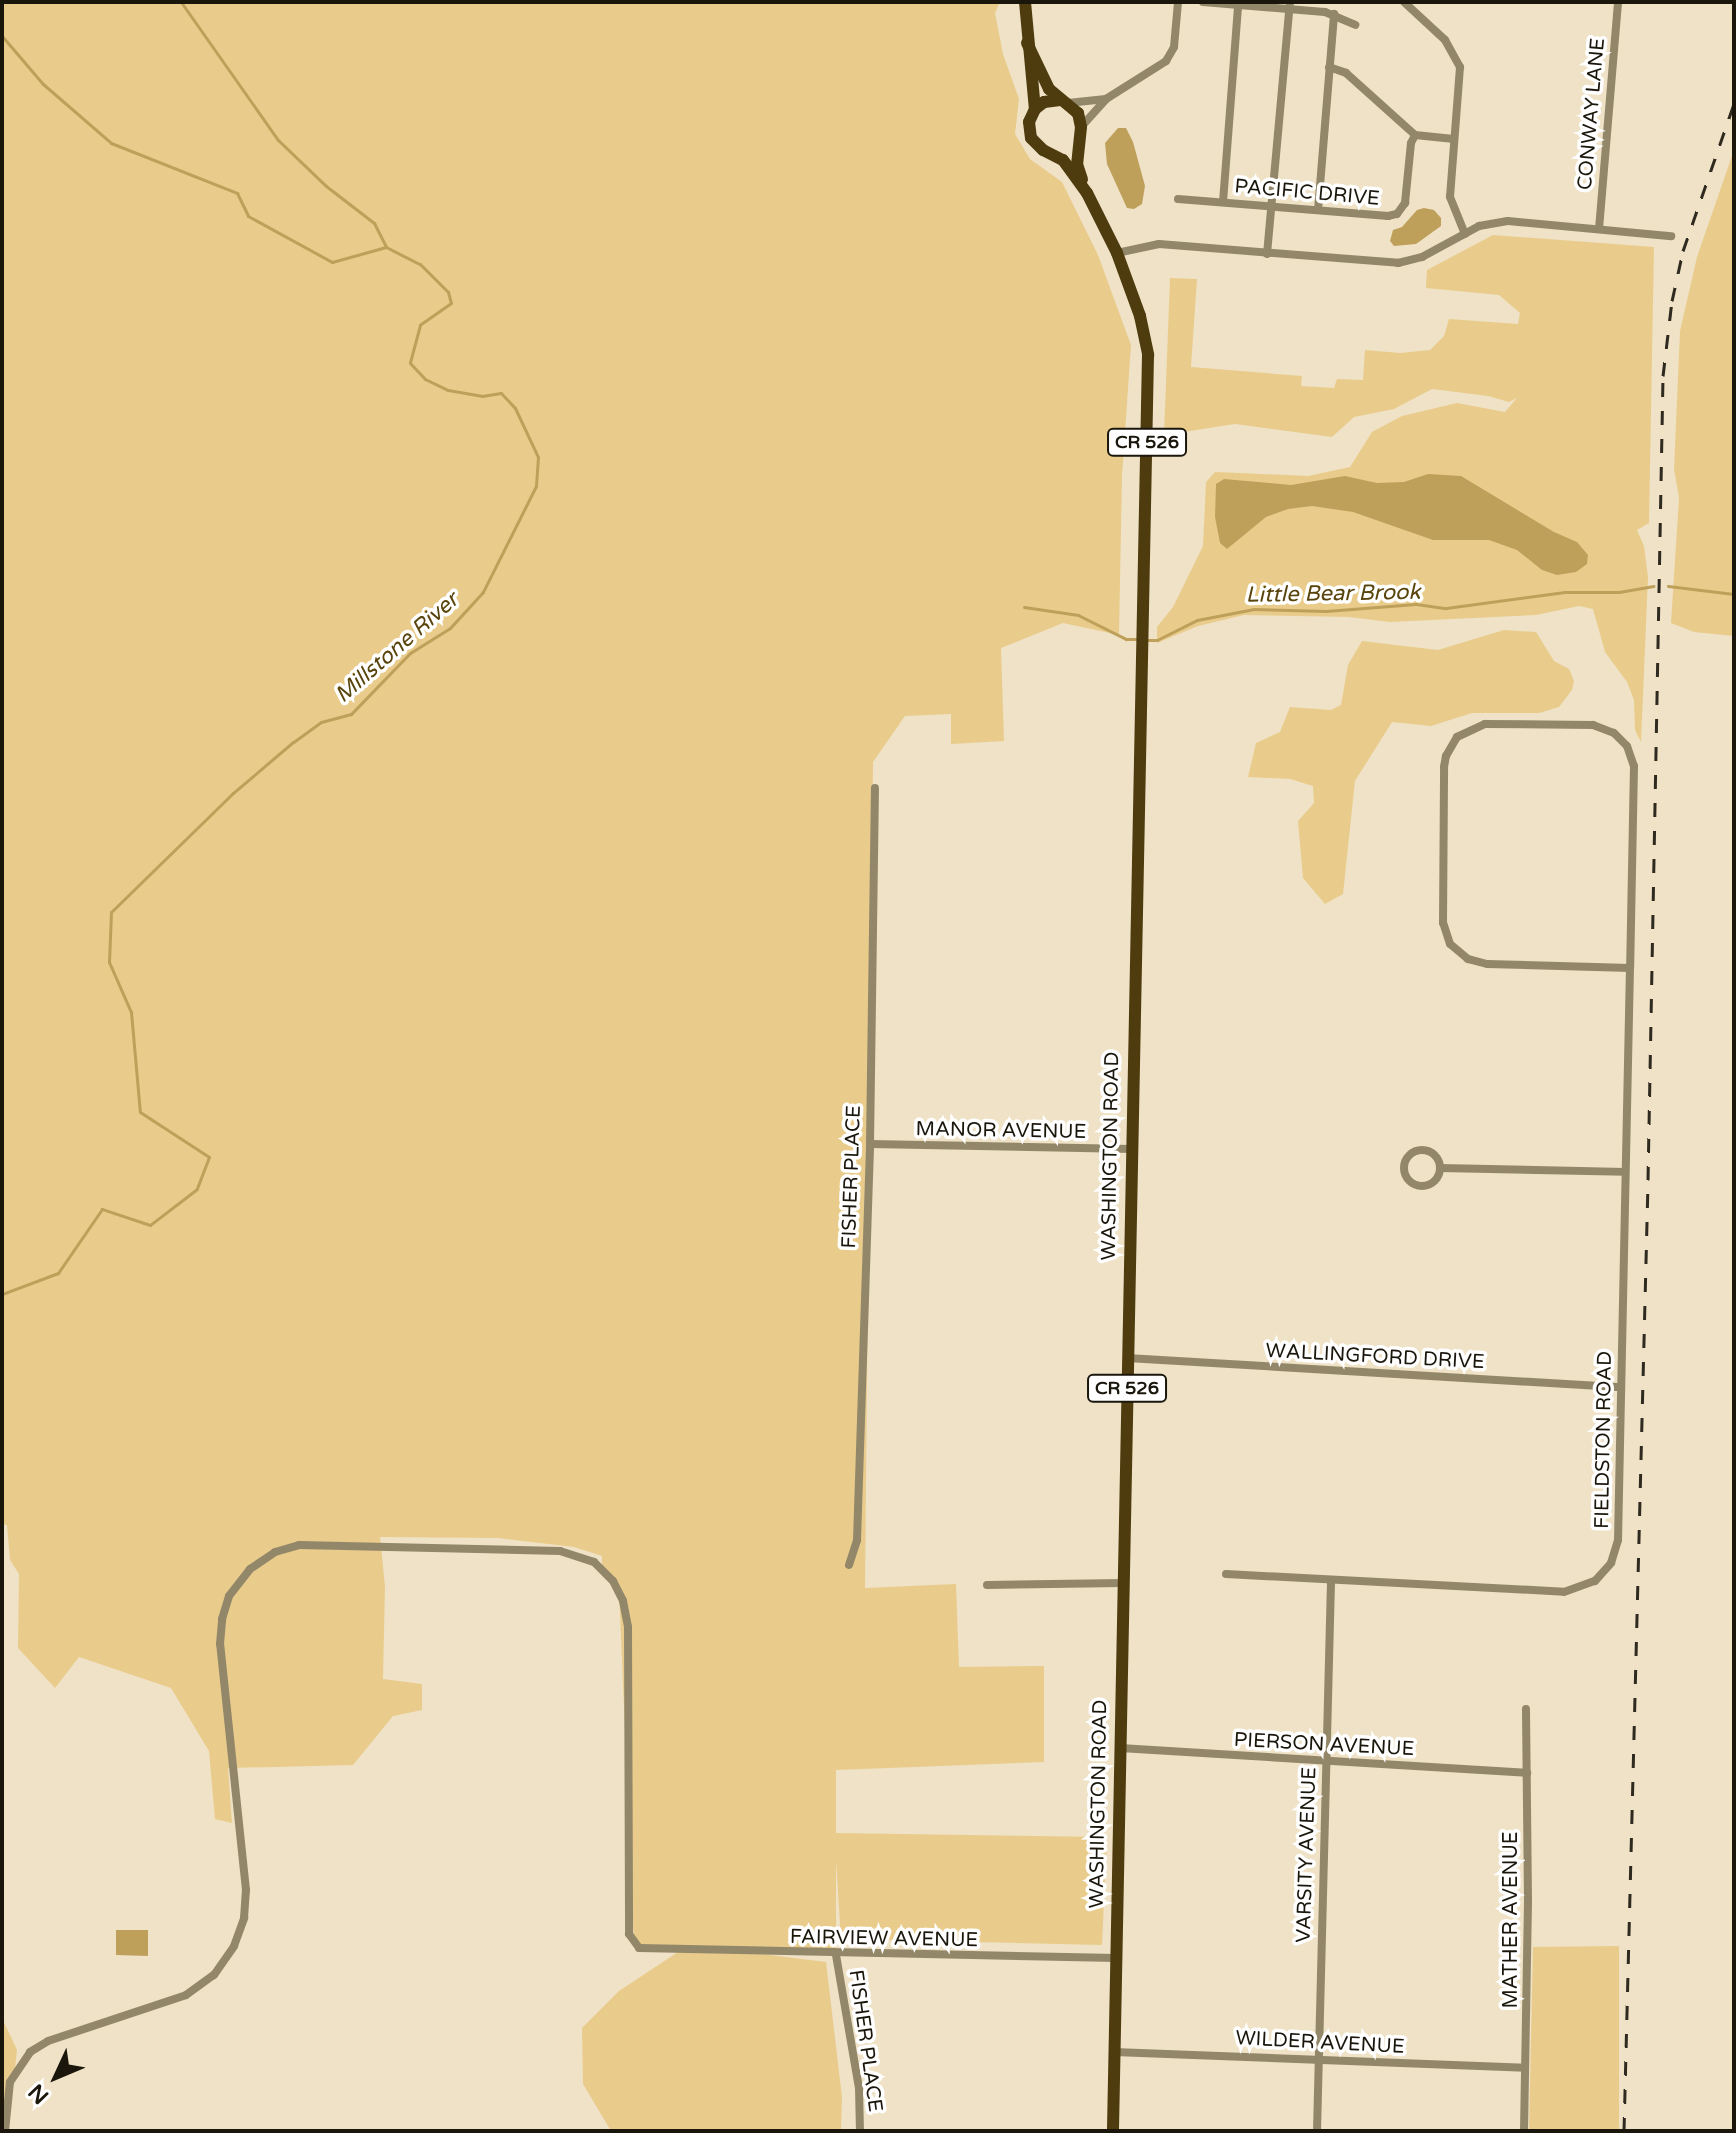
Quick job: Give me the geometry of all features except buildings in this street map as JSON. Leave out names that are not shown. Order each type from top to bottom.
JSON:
[{"type":"main road","points":[[1025,2],[1035,109]]},
{"type":"main road","name":"WASHINGTON ROAD","points":[[1027,43],[1043,80],[1078,113],[1077,164],[1087,193],[1117,253],[1140,316],[1148,355],[1113,2131]]},
{"type":"main road","points":[[1035,109],[1044,102],[1064,102]]},
{"type":"main road","name":"WASHINGTON ROAD","points":[[1035,109],[1029,122],[1031,138],[1063,160],[1087,193]]},
{"type":"main road","points":[[1051,152],[1069,149],[1080,131]]},
{"type":"street","points":[[1080,131],[1106,99],[1166,61],[1174,47],[1178,2]]},
{"type":"street","points":[[1203,2],[1290,6],[1334,14],[1355,25]]},
{"type":"street","points":[[1404,2],[1445,40],[1455,53],[1460,67],[1450,197],[1465,234]]},
{"type":"street","name":"CONWAY LANE","points":[[1599,229],[1618,2]]},
{"type":"street","points":[[1223,202],[1238,5]]},
{"type":"street","points":[[1267,254],[1290,6]]},
{"type":"street","points":[[1318,210],[1334,14]]},
{"type":"street","points":[[1329,67],[1346,73],[1415,135],[1454,139]]},
{"type":"street","points":[[1064,102],[1106,99]]},
{"type":"street","name":"PACIFIC DRIVE","points":[[1178,199],[1397,214],[1405,203],[1411,143],[1415,135]]},
{"type":"street","points":[[1117,253],[1159,244],[1398,263],[1422,257],[1493,222],[1508,221],[1671,236]]},
{"type":"street","name":"FIELDSTON ROAD","points":[[1226,1574],[1564,1592],[1595,1581],[1611,1563],[1618,1540],[1625,1172],[1630,968],[1634,766],[1627,746],[1614,733],[1593,725],[1485,724],[1465,731],[1450,746],[1444,767],[1443,923],[1450,944],[1468,959],[1487,964],[1630,968]]},
{"type":"street","name":"FISHER PLACE","points":[[849,1565],[857,1540],[870,1144],[875,788]]},
{"type":"street","name":"MANOR AVENUE","points":[[870,1144],[1132,1149]]},
{"type":"street","points":[[1422,1149],[1435,1155],[1440,1168],[1435,1181],[1422,1186],[1409,1180],[1403,1167],[1409,1154],[1422,1149]]},
{"type":"street","points":[[1440,1168],[1625,1172]]},
{"type":"street","name":"WALLINGFORD DRIVE","points":[[1127,1358],[1621,1387]]},
{"type":"street","name":"FAIRVIEW AVENUE","points":[[5,2131],[10,2082],[30,2052],[48,2041],[186,1995],[214,1975],[234,1946],[244,1918],[246,1890],[221,1627],[226,1602],[244,1575],[268,1555],[291,1547],[560,1551],[588,1559],[608,1575],[621,1595],[628,1627],[629,1934],[636,1946],[652,1951],[1116,1958]]},
{"type":"street","name":"VARSITY AVENUE","points":[[1317,2131],[1331,1580]]},
{"type":"street","points":[[987,1585],[1123,1583]]},
{"type":"street","name":"MATHER AVENUE","points":[[1524,2131],[1526,1709]]},
{"type":"street","name":"PIERSON AVENUE","points":[[1120,1748],[1527,1773]]},
{"type":"street","name":"FISHER PLACE","points":[[836,1955],[859,2088],[860,2131]]},
{"type":"street","name":"WILDER AVENUE","points":[[1114,2052],[1317,2057],[1525,2068]]},
{"type":"shaded area","points":[[2,2],[1000,2],[995,13],[1003,54],[1019,99],[1015,134],[1030,159],[1062,182],[1098,255],[1131,345],[1122,476],[1119,635],[1063,623],[1001,648],[1004,741],[951,744],[951,714],[905,716],[873,762],[865,1588],[956,1584],[959,1667],[1044,1666],[1044,1762],[836,1770],[836,1833],[1107,1837],[1102,1945],[841,1939],[836,1860],[836,1955],[762,1954],[826,1962],[842,2097],[841,2131],[611,2131],[583,2084],[582,2028],[619,1991],[678,1952],[634,1944],[619,1590],[602,1569],[602,1556],[574,1547],[498,1538],[380,1537],[385,1586],[383,1679],[422,1684],[422,1710],[393,1716],[353,1765],[228,1768],[232,1823],[215,1819],[209,1751],[171,1688],[79,1657],[55,1688],[18,1648],[19,1574],[10,1560],[7,1525],[2,1524]]},
{"type":"shaded area","points":[[1118,128],[1126,128],[1133,142],[1145,186],[1142,204],[1134,209],[1127,208],[1107,164],[1105,143]]},
{"type":"shaded area","points":[[1734,150],[1734,636],[1694,632],[1671,623],[1679,498],[1674,469],[1680,331],[1697,257]]},
{"type":"shaded area","points":[[1417,210],[1434,210],[1441,218],[1441,226],[1416,244],[1394,246],[1390,241],[1393,230],[1402,227]]},
{"type":"shaded area","points":[[1493,235],[1654,247],[1649,523],[1637,530],[1644,546],[1648,577],[1641,742],[1635,730],[1634,700],[1627,682],[1605,652],[1593,609],[1579,606],[1536,615],[1390,622],[1349,617],[1244,615],[1198,626],[1157,643],[1157,627],[1173,607],[1203,546],[1206,482],[1215,472],[1308,476],[1350,467],[1372,432],[1402,416],[1457,403],[1505,412],[1517,398],[1509,402],[1488,396],[1432,389],[1394,409],[1354,417],[1332,437],[1235,424],[1164,435],[1170,278],[1197,279],[1191,367],[1302,376],[1301,386],[1334,388],[1337,379],[1363,380],[1365,350],[1400,353],[1430,350],[1444,336],[1449,319],[1518,324],[1520,313],[1499,295],[1426,288],[1427,270]]},
{"type":"shaded area","points":[[1428,474],[1461,476],[1554,532],[1577,542],[1588,555],[1587,564],[1576,572],[1557,575],[1542,570],[1517,550],[1489,540],[1433,540],[1353,512],[1312,506],[1288,509],[1266,517],[1227,549],[1220,543],[1215,517],[1216,484],[1224,479],[1291,485],[1345,476],[1377,483],[1404,482]]},
{"type":"shaded area","points":[[1504,630],[1536,632],[1554,661],[1569,669],[1574,681],[1572,690],[1559,707],[1539,713],[1472,713],[1431,726],[1392,722],[1355,781],[1343,894],[1325,904],[1303,878],[1298,821],[1314,803],[1313,786],[1290,779],[1248,777],[1256,743],[1280,732],[1290,707],[1331,710],[1341,705],[1348,665],[1362,641],[1438,650]]},
{"type":"shaded area","points":[[116,1930],[148,1930],[148,1956],[116,1955]]},
{"type":"shaded area","points":[[1619,1946],[1619,2131],[1529,2131],[1533,1947]]},
{"type":"shaded area","points":[[2,2018],[17,2050],[8,2131],[2,2131]]},
{"type":"waterway","points":[[181,2],[278,140],[326,186],[374,223],[386,247]]},
{"type":"waterway","name":"Millstone River","points":[[2,36],[43,84],[111,143],[237,193],[248,216],[332,262],[386,247],[420,264],[448,292],[451,303],[420,325],[410,363],[425,379],[448,390],[482,396],[501,393],[515,408],[538,457],[536,486],[483,592],[450,628],[410,653],[351,714],[321,722],[293,742],[233,793],[111,912],[109,962],[131,1012],[140,1112],[209,1157],[197,1189],[150,1225],[102,1209],[58,1273],[2,1294]]},
{"type":"waterway","name":"Little Bear Brook","points":[[1148,640],[1157,640],[1197,620],[1254,609],[1326,611],[1416,604],[1446,608],[1565,592],[1619,592],[1653,586]]},
{"type":"waterway","name":"Little Bear Brook","points":[[1668,586],[1734,594]]},
{"type":"waterway","name":"Little Bear Brook","points":[[1024,607],[1078,615],[1126,639],[1141,639]]},
{"type":"railway","points":[[1624,2131],[1648,1180],[1663,376],[1672,301],[1683,251],[1734,104]]}]
